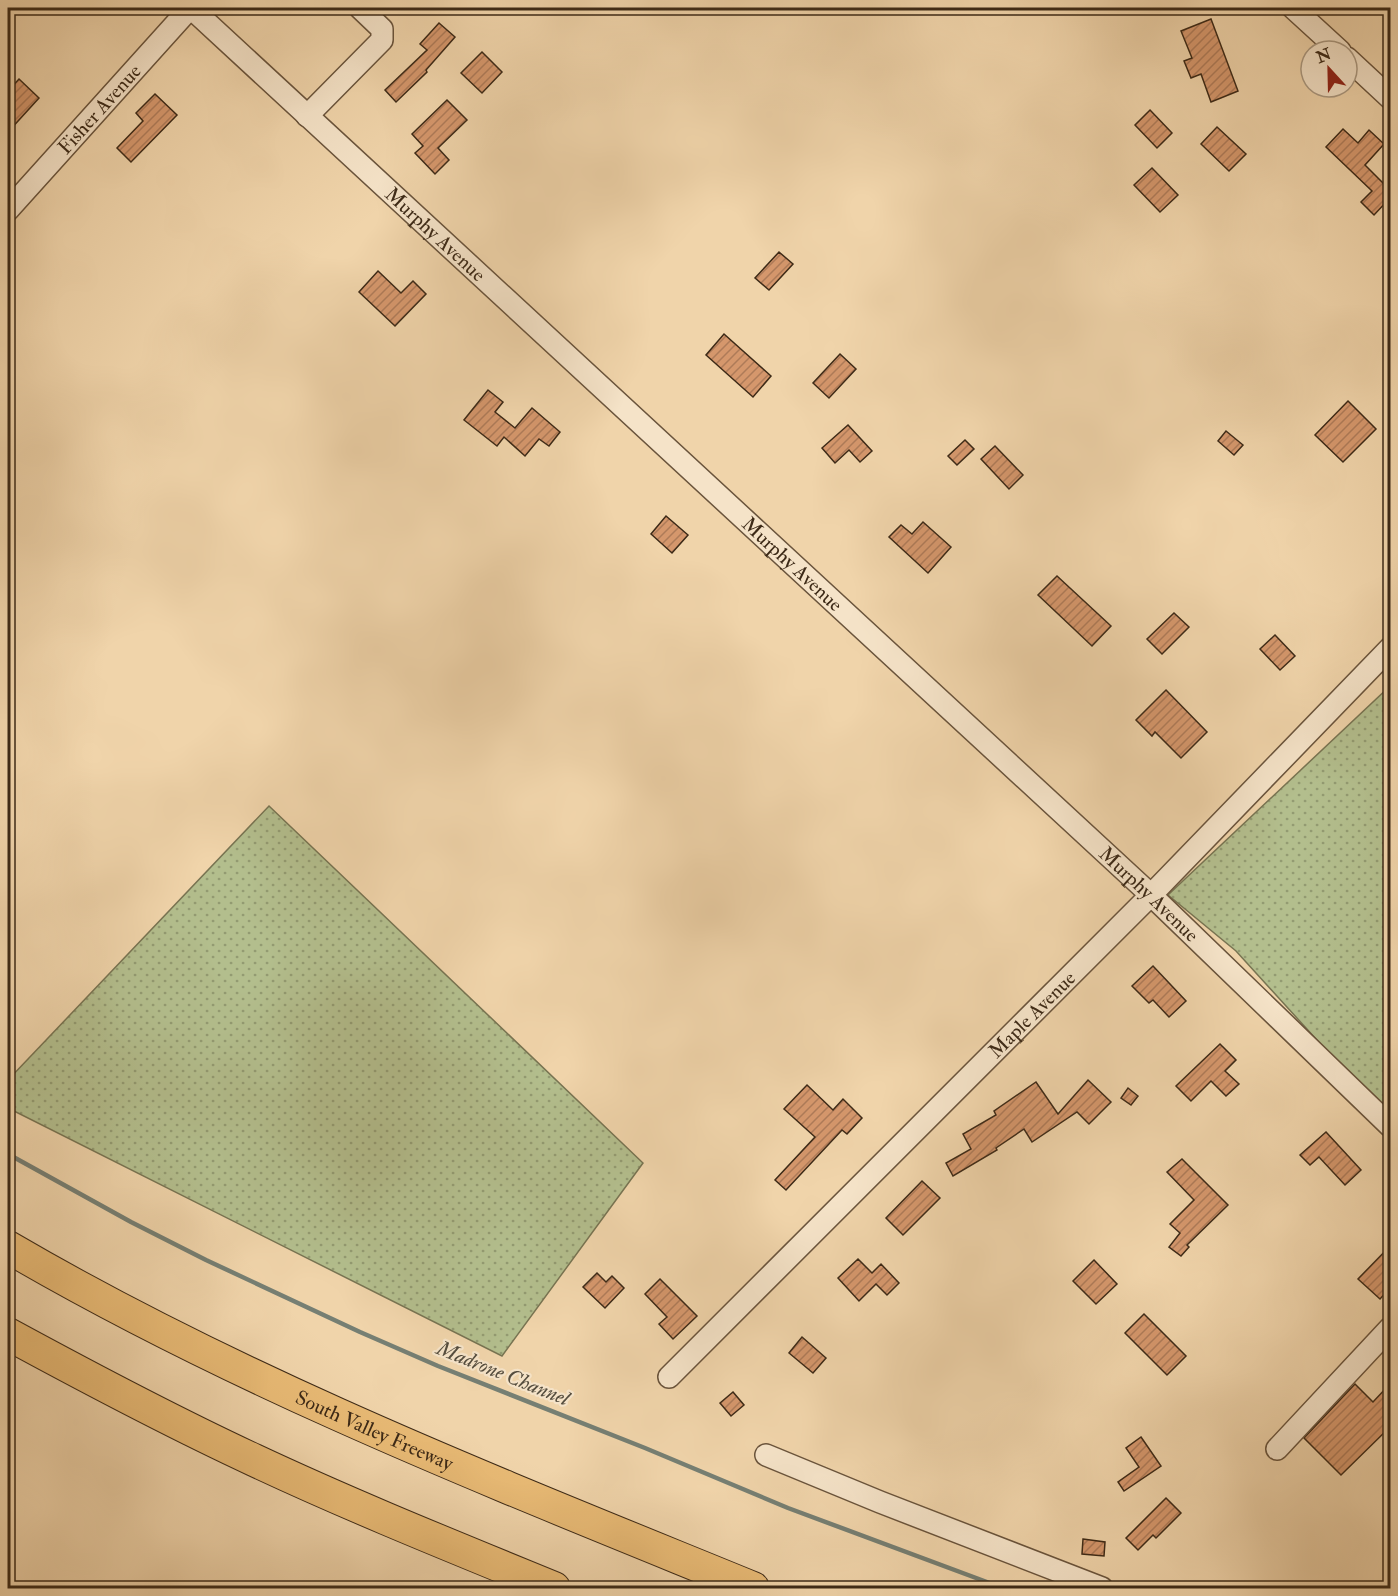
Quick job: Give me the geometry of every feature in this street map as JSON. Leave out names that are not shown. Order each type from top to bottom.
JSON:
[{"type":"highway","name":"South Valley Freeway","points":[[8,1247],[106,1301],[290,1392],[472,1473],[753,1588]]},
{"type":"highway","points":[[8,1334],[162,1416],[254,1461],[554,1588]]},
{"type":"street","name":"Murphy Avenue","points":[[191,8],[1151,894],[1390,1126]]},
{"type":"street","name":"Fisher Avenue","points":[[8,210],[191,8]]},
{"type":"street","points":[[307,116],[382,40],[382,29],[360,8]]},
{"type":"street","points":[[1293,8],[1327,39]]},
{"type":"street","points":[[1359,67],[1387,87]]},
{"type":"street","name":"Maple Avenue","points":[[669,1377],[1151,894],[1390,648]]},
{"type":"street","points":[[1277,1449],[1390,1328]]},
{"type":"street","points":[[766,1455],[1102,1588]]},
{"type":"green space","points":[[1390,686],[1390,1113],[1346,1072],[1236,951],[1168,895]]},
{"type":"green space","points":[[269,806],[643,1163],[502,1356],[8,1108],[8,1080]]},
{"type":"building","points":[[1211,19],[1238,91],[1211,102],[1201,74],[1191,78],[1184,61],[1192,58],[1181,31]]},
{"type":"building","points":[[439,23],[455,37],[426,70],[427,72],[396,102],[385,90],[427,50],[420,44]]},
{"type":"building","points":[[482,52],[502,72],[482,93],[461,73]]},
{"type":"building","points":[[19,79],[39,98],[8,132],[8,91]]},
{"type":"building","points":[[155,94],[177,115],[131,162],[117,148],[143,121],[136,113]]},
{"type":"building","points":[[447,100],[467,120],[438,148],[449,160],[435,174],[415,153],[423,146],[412,134]]},
{"type":"building","points":[[1150,110],[1172,133],[1157,148],[1135,125]]},
{"type":"building","points":[[1217,127],[1246,154],[1229,171],[1201,144]]},
{"type":"building","points":[[1343,129],[1358,143],[1369,130],[1384,144],[1365,165],[1390,190],[1390,198],[1374,215],[1361,202],[1372,191],[1326,147]]},
{"type":"building","points":[[1152,168],[1178,195],[1160,212],[1134,185]]},
{"type":"building","points":[[779,252],[793,264],[769,290],[755,278]]},
{"type":"building","points":[[378,271],[401,293],[413,281],[426,294],[395,326],[359,292]]},
{"type":"building","points":[[724,334],[771,376],[753,397],[706,355]]},
{"type":"building","points":[[840,354],[856,369],[829,398],[813,383]]},
{"type":"building","points":[[488,390],[503,402],[495,412],[515,428],[532,408],[560,432],[549,446],[539,439],[525,456],[504,437],[497,446],[464,420]]},
{"type":"building","points":[[1348,401],[1376,429],[1343,462],[1315,435]]},
{"type":"building","points":[[848,425],[872,451],[860,462],[849,450],[835,463],[822,448]]},
{"type":"building","points":[[1226,431],[1243,445],[1234,455],[1218,441]]},
{"type":"building","points":[[965,440],[974,449],[957,465],[948,456]]},
{"type":"building","points":[[995,446],[1023,475],[1009,489],[981,459]]},
{"type":"building","points":[[666,516],[688,535],[672,553],[651,534]]},
{"type":"building","points":[[923,522],[951,547],[928,573],[889,537],[901,525],[912,534]]},
{"type":"building","points":[[1057,576],[1111,626],[1092,646],[1038,595]]},
{"type":"building","points":[[1174,613],[1189,627],[1162,654],[1147,639]]},
{"type":"building","points":[[1275,635],[1295,656],[1280,670],[1260,649]]},
{"type":"building","points":[[1166,690],[1207,732],[1181,758],[1155,732],[1152,736],[1136,720]]},
{"type":"building","points":[[1153,966],[1186,1001],[1169,1017],[1153,1000],[1149,1003],[1132,986]]},
{"type":"building","points":[[1220,1044],[1236,1060],[1225,1071],[1239,1084],[1226,1096],[1211,1081],[1191,1101],[1176,1086]]},
{"type":"building","points":[[1088,1080],[1111,1102],[1089,1124],[1077,1112],[1032,1142],[1024,1129],[996,1148],[997,1150],[953,1176],[946,1163],[971,1149],[963,1134],[996,1115],[994,1111],[1036,1082],[1058,1114]]},
{"type":"building","points":[[807,1085],[833,1110],[843,1099],[862,1118],[847,1134],[842,1130],[786,1190],[775,1180],[815,1137],[784,1109]]},
{"type":"building","points":[[1128,1088],[1138,1096],[1131,1105],[1121,1098]]},
{"type":"building","points":[[1326,1132],[1361,1170],[1345,1185],[1319,1157],[1310,1165],[1300,1155]]},
{"type":"building","points":[[1182,1159],[1228,1205],[1187,1245],[1189,1247],[1181,1256],[1169,1247],[1180,1233],[1170,1224],[1194,1200],[1167,1172]]},
{"type":"building","points":[[922,1181],[940,1198],[903,1235],[886,1218]]},
{"type":"building","points":[[1390,1246],[1390,1288],[1380,1299],[1358,1279]]},
{"type":"building","points":[[858,1259],[872,1273],[881,1264],[899,1283],[887,1295],[876,1284],[859,1301],[838,1278]]},
{"type":"building","points":[[1094,1260],[1117,1284],[1096,1304],[1073,1281]]},
{"type":"building","points":[[597,1273],[606,1282],[612,1276],[624,1288],[605,1308],[583,1287]]},
{"type":"building","points":[[660,1279],[697,1316],[673,1339],[659,1324],[667,1317],[645,1294]]},
{"type":"building","points":[[1144,1314],[1186,1356],[1167,1375],[1125,1333]]},
{"type":"building","points":[[802,1337],[826,1358],[813,1373],[789,1353]]},
{"type":"building","points":[[1355,1384],[1373,1402],[1390,1384],[1390,1427],[1341,1475],[1304,1438]]},
{"type":"building","points":[[733,1392],[744,1405],[731,1416],[720,1403]]},
{"type":"building","points":[[1141,1437],[1161,1466],[1124,1491],[1118,1482],[1139,1467],[1126,1448]]},
{"type":"building","points":[[1166,1498],[1181,1513],[1156,1538],[1153,1535],[1138,1550],[1126,1538]]},
{"type":"building","points":[[1083,1539],[1105,1542],[1104,1556],[1082,1554]]},
{"type":"waterway","name":"Madrone Channel","points":[[8,1154],[131,1222],[206,1260],[360,1332],[788,1508],[1003,1588]]}]
